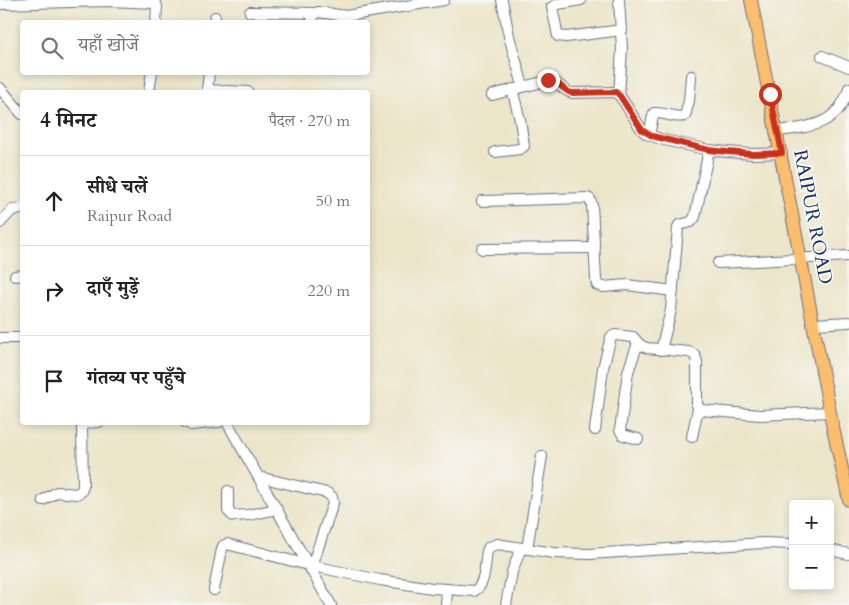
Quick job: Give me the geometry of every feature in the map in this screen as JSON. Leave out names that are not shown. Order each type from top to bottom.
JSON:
[{"type":"main road","name":"RAIPUR ROAD","points":[[751,0],[782,153],[830,412],[849,500]]},
{"type":"street","points":[[0,4],[108,0],[155,3],[158,6],[156,20]]},
{"type":"street","points":[[250,12],[313,18],[346,16],[444,0]]},
{"type":"street","points":[[502,0],[509,36],[523,86]]},
{"type":"street","points":[[581,0],[558,4],[552,7],[558,36],[566,37],[622,30]]},
{"type":"street","points":[[619,0],[622,30],[620,95]]},
{"type":"street","points":[[822,56],[849,67]]},
{"type":"street","points":[[149,90],[152,75]]},
{"type":"street","points":[[207,90],[209,75]]},
{"type":"street","points":[[649,135],[654,113],[680,117],[686,116],[691,76]]},
{"type":"street","points":[[492,94],[552,80],[568,92],[616,92],[620,95],[642,130],[649,135],[709,150],[753,154],[782,153]]},
{"type":"street","points":[[0,88],[20,112]]},
{"type":"street","points":[[777,131],[807,128],[824,122],[842,106],[849,88]]},
{"type":"street","points":[[495,152],[520,150],[524,146],[512,89]]},
{"type":"street","points":[[661,350],[673,291],[678,228],[679,225],[690,222],[696,217],[709,150]]},
{"type":"street","points":[[482,201],[590,199],[592,205],[597,285],[628,285],[673,291]]},
{"type":"street","points":[[0,223],[12,210],[20,209]]},
{"type":"street","points":[[482,249],[595,248]]},
{"type":"street","points":[[718,263],[849,256]]},
{"type":"street","points":[[814,324],[849,322]]},
{"type":"street","points":[[595,430],[603,368],[611,337],[630,336],[647,348],[688,352],[694,355],[697,362],[698,408],[692,437]]},
{"type":"street","points":[[0,338],[20,338]]},
{"type":"street","points":[[638,343],[628,372],[620,430],[622,435],[638,439]]},
{"type":"street","points":[[698,408],[704,411],[760,415],[830,412]]},
{"type":"street","points":[[43,500],[57,492],[76,494],[81,492],[83,486],[83,425]]},
{"type":"street","points":[[230,425],[331,605]]},
{"type":"street","points":[[506,605],[512,572],[524,548],[542,456]]},
{"type":"street","points":[[259,477],[327,493],[332,496],[333,503],[310,565]]},
{"type":"street","points":[[228,491],[228,511],[233,516],[277,510]]},
{"type":"street","points":[[214,590],[222,549],[227,544],[380,580],[448,589],[474,590],[480,587],[487,551],[492,545],[497,544],[588,554],[763,543],[789,544]]},
{"type":"street","points":[[834,551],[849,554]]},
{"type":"street","points":[[446,605],[448,589]]},
{"type":"route","points":[[548,80],[554,80],[565,90],[572,93],[616,92],[642,130],[652,136],[709,150],[743,154],[782,153],[770,94]]}]
